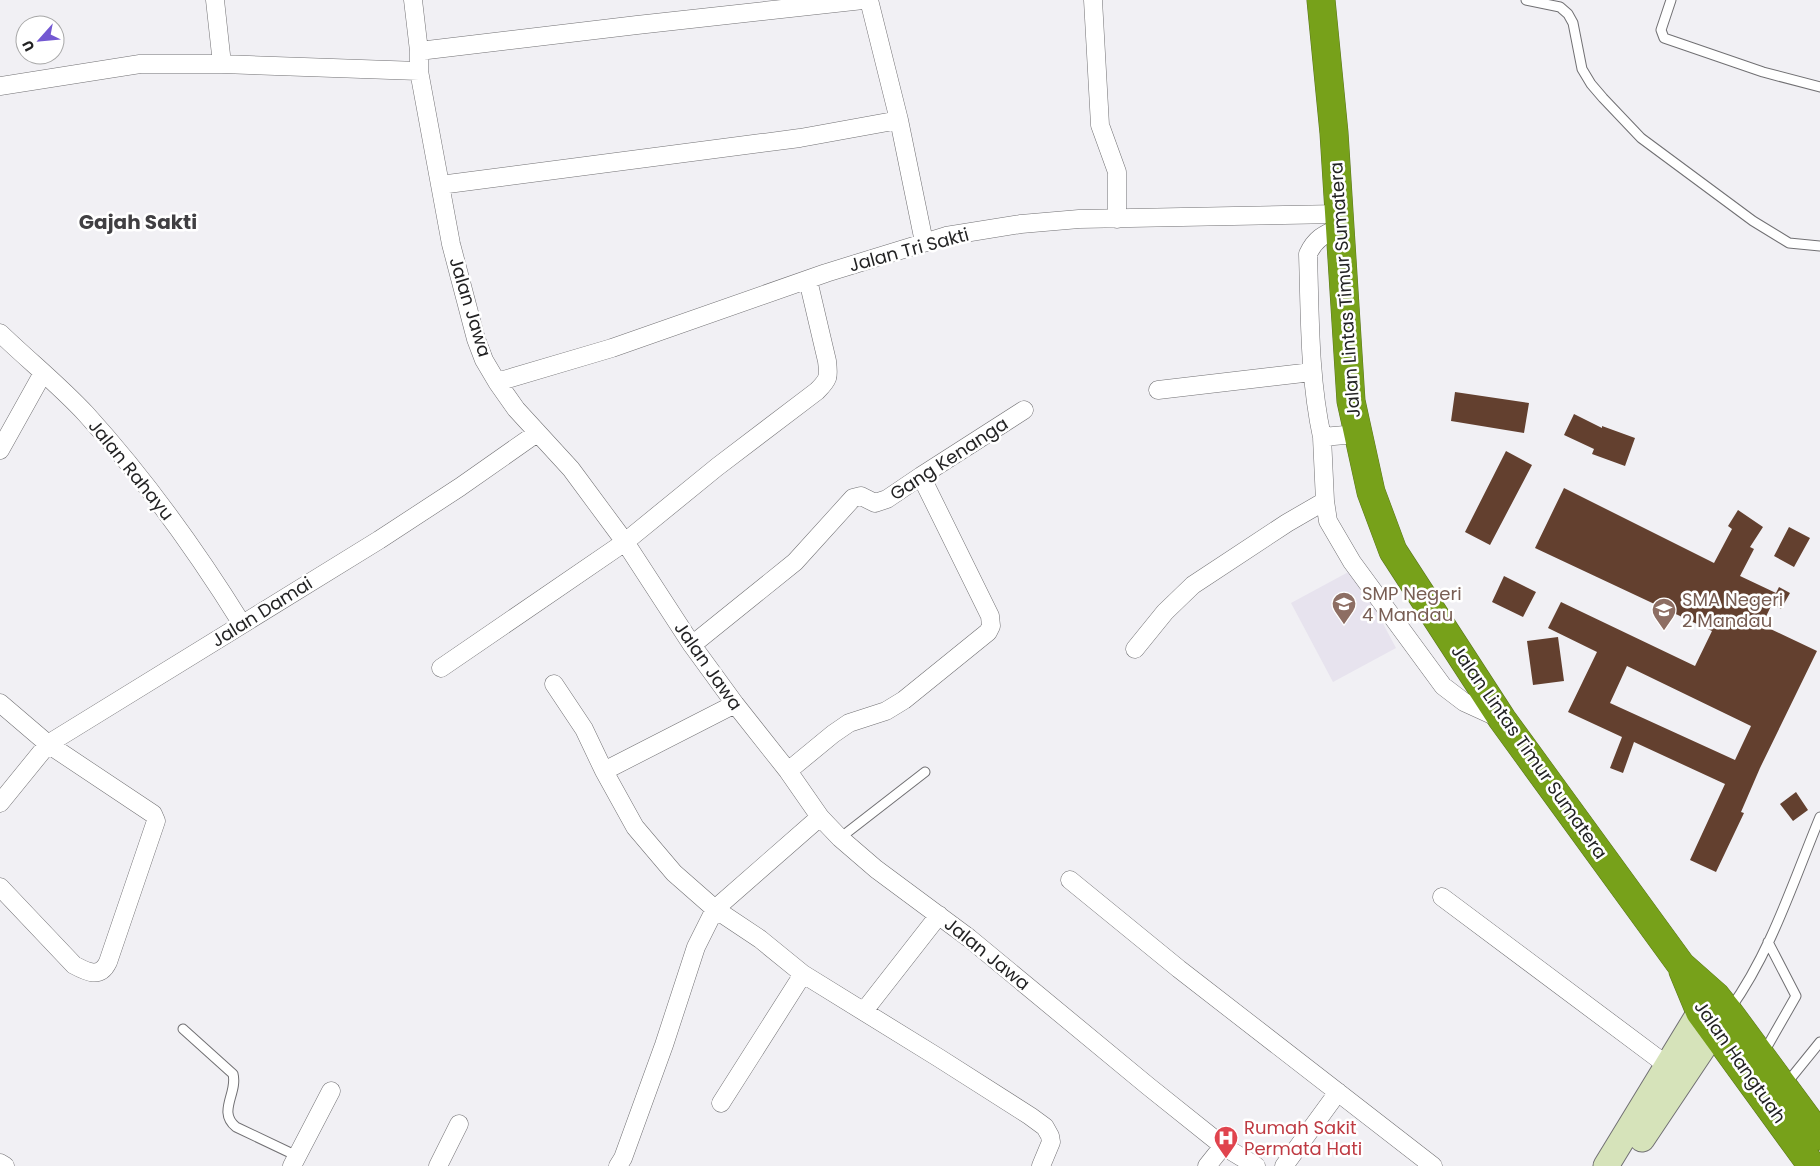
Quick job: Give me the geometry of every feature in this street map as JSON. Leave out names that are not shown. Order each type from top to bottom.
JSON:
[{"type":"highway","name":"Jalan Lintas Timur Sumatera","points":[[1322,0],[1334,133],[1350,401],[1371,492],[1393,552],[1502,719],[1680,965]]},
{"type":"highway","name":"Jalan Hangtuah","points":[[1680,965],[1753,1063],[1812,1166]]},
{"type":"highway","name":"Jalan Hangtuah","points":[[1753,1063],[1784,1086],[1820,1136]]},
{"type":"street","points":[[215,0],[222,64]]},
{"type":"street","name":"Jalan Jawa","points":[[413,0],[420,71],[451,244],[476,339],[484,360],[496,382],[516,409],[571,469],[625,542],[692,646],[734,704],[788,771],[820,817],[840,838],[876,869],[970,938],[1223,1146],[1256,1166]]},
{"type":"street","points":[[419,51],[863,0]]},
{"type":"street","points":[[869,0],[900,120],[924,242]]},
{"type":"street","points":[[1093,0],[1100,125],[1117,172],[1117,218]]},
{"type":"street","points":[[0,86],[140,64],[222,64],[420,71]]},
{"type":"street","points":[[440,185],[800,138],[900,120]]},
{"type":"street","name":"Jalan Tri Sakti","points":[[496,382],[612,348],[808,280],[946,236],[1021,224],[1079,219],[1339,221]]},
{"type":"street","points":[[1339,221],[1312,245],[1308,254],[1312,372],[1316,411],[1322,437],[1325,501],[1328,520],[1352,562],[1443,686],[1464,702],[1502,719]]},
{"type":"street","points":[[441,668],[625,542],[826,382],[829,374],[827,360],[808,280]]},
{"type":"street","name":"Jalan Rahayu","points":[[0,333],[85,413],[155,496],[205,564],[242,624]]},
{"type":"street","points":[[1158,390],[1312,372]]},
{"type":"street","points":[[0,450],[43,373]]},
{"type":"street","name":"Gang Kenanga","points":[[692,646],[795,562],[853,498],[861,496],[875,503],[881,502],[1024,410]]},
{"type":"street","name":"Jalan Damai","points":[[0,803],[48,744],[378,540],[460,487],[537,433]]},
{"type":"street","points":[[1322,437],[1357,434]]},
{"type":"street","points":[[788,771],[849,723],[886,711],[904,700],[988,632],[992,626],[990,616],[921,476]]},
{"type":"street","points":[[1135,649],[1165,612],[1192,585],[1325,501]]},
{"type":"street","points":[[554,684],[584,729],[604,771],[635,827],[674,873],[715,909],[760,939],[803,974],[1030,1116],[1045,1128],[1050,1136],[1051,1142],[1041,1166]]},
{"type":"street","points":[[0,703],[48,744],[153,814],[156,818],[104,969],[100,972],[93,972],[74,965],[0,887]]},
{"type":"street","points":[[604,771],[734,704]]},
{"type":"street","points":[[618,1166],[623,1158],[664,1045],[696,947],[715,909],[820,817]]},
{"type":"street","points":[[1070,880],[1179,969],[1433,1166]]},
{"type":"street","points":[[1442,897],[1668,1066]]},
{"type":"street","points":[[864,1011],[939,915]]},
{"type":"street","points":[[721,1103],[803,974]]},
{"type":"street","points":[[1606,1166],[1668,1066],[1715,1012]]},
{"type":"street","points":[[1624,1166],[1715,1012]]},
{"type":"street","points":[[294,1161],[331,1090]]},
{"type":"street","points":[[1284,1166],[1338,1092]]},
{"type":"street","points":[[438,1166],[458,1124]]},
{"type":"street","points":[[1207,1166],[1223,1146]]},
{"type":"street","points":[[0,1163],[5,1166]]},
{"type":"lane","points":[[1526,0],[1560,8],[1568,14],[1573,23],[1582,69],[1591,84],[1641,138],[1753,221],[1790,243],[1820,246]]},
{"type":"lane","points":[[1672,0],[1661,30],[1664,38],[1763,72],[1820,87]]},
{"type":"lane","points":[[840,838],[925,772]]},
{"type":"lane","points":[[1715,1012],[1743,990],[1768,942],[1820,817]]},
{"type":"lane","points":[[1753,1063],[1796,996],[1768,942]]},
{"type":"lane","points":[[183,1029],[233,1074],[234,1084],[226,1112],[231,1124],[294,1161]]},
{"type":"lane","points":[[1784,1086],[1820,1042]]},
{"type":"shaded area","name":"SMP Negeri 4 Mandau","points":[[1354,569],[1396,648],[1333,682],[1291,603]]},
{"type":"building","points":[[1455,392],[1529,403],[1524,433],[1451,421]]},
{"type":"building","points":[[1574,414],[1602,428],[1602,426],[1635,438],[1625,466],[1592,454],[1594,449],[1564,435]]},
{"type":"building","points":[[1506,451],[1532,465],[1490,545],[1465,532]]},
{"type":"building","points":[[1564,488],[1714,563],[1732,529],[1728,526],[1738,510],[1763,527],[1750,547],[1754,549],[1740,576],[1776,593],[1779,587],[1790,593],[1781,609],[1772,604],[1762,625],[1817,651],[1760,768],[1741,812],[1744,813],[1716,872],[1690,860],[1725,784],[1634,742],[1623,773],[1610,768],[1622,737],[1568,712],[1597,652],[1548,628],[1561,602],[1695,666],[1712,631],[1535,548]],"holes":[[[1627,666],[1751,726],[1735,760],[1610,703]]]},
{"type":"building","points":[[1789,527],[1810,538],[1794,567],[1774,556]]},
{"type":"building","points":[[1504,576],[1536,592],[1523,617],[1492,602]]},
{"type":"building","points":[[1558,637],[1564,681],[1533,685],[1527,641]]},
{"type":"building","points":[[1796,792],[1808,810],[1793,821],[1780,804]]},
{"type":"place","name":"SMP Negeri 4 Mandau","points":[[1344,625]]},
{"type":"place","name":"SMA Negeri 2 Mandau","points":[[1664,631]]},
{"type":"place","name":"Rumah Sakit Permata Hati","points":[[1226,1159]]},
{"type":"district","name":"Gajah Sakti","points":[[138,222]]}]
